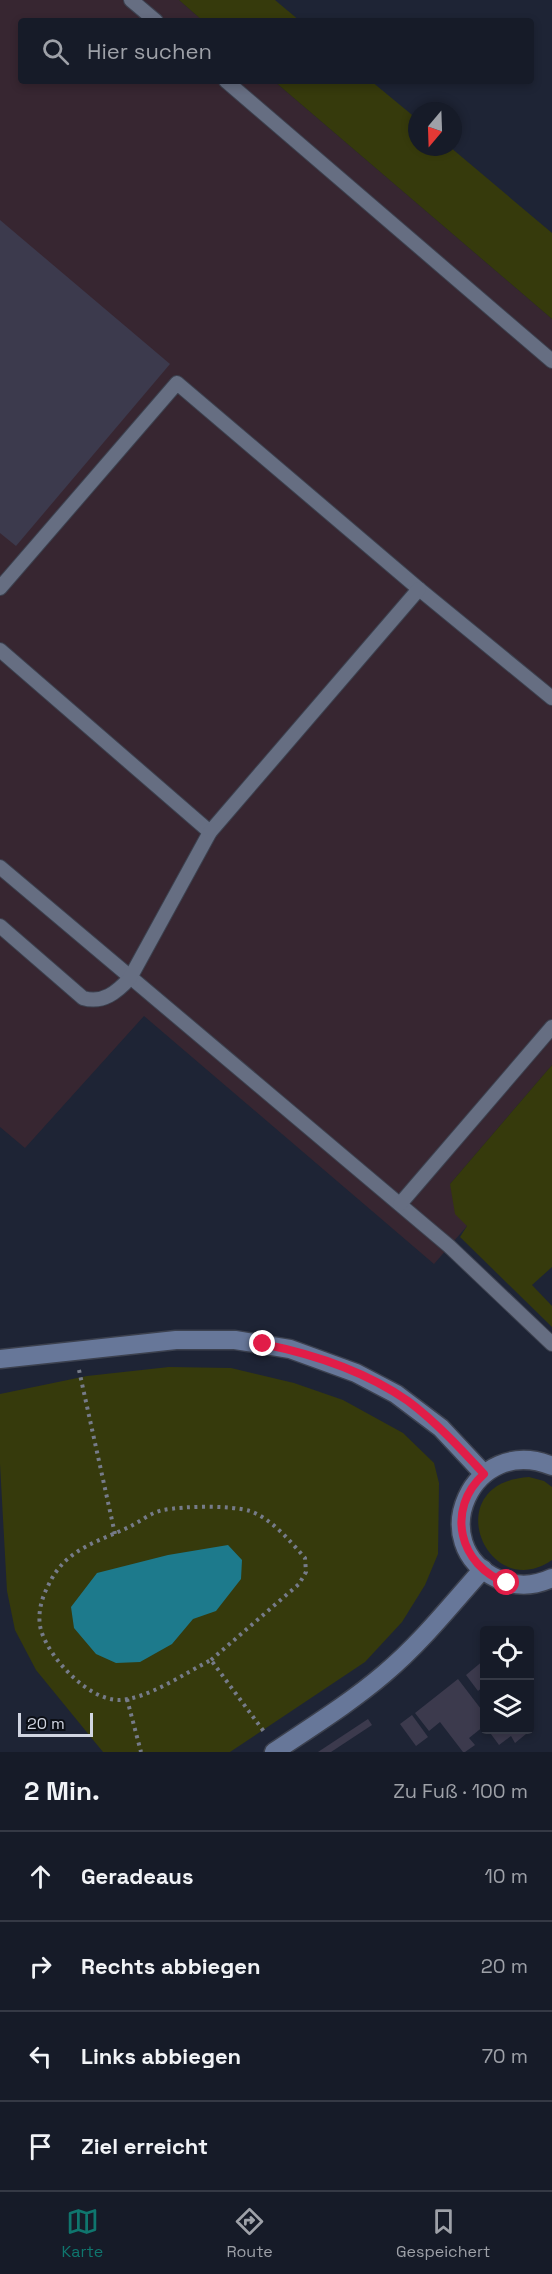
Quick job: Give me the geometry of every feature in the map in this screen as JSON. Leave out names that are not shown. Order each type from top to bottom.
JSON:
[{"type":"street","points":[[0,1359],[148,1342],[235,1340],[290,1349],[356,1373],[396,1394],[441,1428],[484,1474]]},
{"type":"street","points":[[552,1466],[532,1460],[512,1461],[492,1468],[477,1480],[467,1495],[461,1521],[467,1548],[483,1569],[501,1581],[514,1584],[536,1584],[552,1578]]},
{"type":"street","points":[[278,1749],[359,1694],[384,1674],[439,1620],[483,1569]]},
{"type":"lane","points":[[131,0],[152,18]]},
{"type":"lane","points":[[230,84],[552,360]]},
{"type":"lane","points":[[0,588],[177,383],[419,589],[552,698]]},
{"type":"lane","points":[[0,926],[83,998],[94,1000],[117,992],[130,978],[210,832],[419,589]]},
{"type":"lane","points":[[0,650],[210,832]]},
{"type":"lane","points":[[0,867],[449,1246],[552,1344]]},
{"type":"lane","points":[[400,1204],[552,1027]]},
{"type":"path","points":[[75,1350],[114,1534]]},
{"type":"path","points":[[202,1507],[248,1511],[261,1516],[283,1534],[305,1558],[306,1572],[299,1584],[211,1660],[136,1698],[117,1700],[96,1693],[76,1680],[56,1659],[41,1630],[40,1608],[55,1573],[70,1557],[114,1534],[161,1510],[202,1507]]},
{"type":"path","points":[[211,1660],[260,1730],[278,1749]]},
{"type":"path","points":[[127,1699],[141,1752]]},
{"type":"shaded area","points":[[0,0],[179,0],[200,18],[18,18],[18,84],[278,84],[552,319],[552,1065],[450,1184],[467,1226],[434,1264],[144,1016],[25,1148],[0,1127]]},
{"type":"green space","points":[[179,0],[275,0],[296,18],[200,18]]},
{"type":"green space","points":[[278,84],[375,84],[408,112],[408,156],[461,156],[552,233],[552,319]]},
{"type":"green space","points":[[552,1065],[552,1267],[532,1285],[552,1306],[552,1327],[460,1237],[467,1226],[455,1214],[450,1184]]},
{"type":"green space","points":[[169,1367],[231,1368],[294,1383],[343,1400],[403,1433],[434,1463],[439,1483],[438,1554],[425,1585],[402,1622],[365,1662],[230,1752],[103,1752],[36,1670],[15,1630],[7,1591],[0,1464],[0,1394],[87,1376]]},
{"type":"green space","points":[[529,1477],[544,1481],[552,1487],[552,1560],[529,1570],[508,1567],[492,1555],[481,1538],[478,1518],[484,1499],[501,1484]]},
{"type":"water","points":[[228,1545],[242,1560],[241,1579],[216,1611],[193,1619],[172,1644],[140,1662],[116,1663],[96,1654],[74,1628],[71,1607],[97,1573],[168,1555]]},
{"type":"building","points":[[0,220],[170,364],[16,546],[0,533]]},
{"type":"building","points":[[480,1663],[480,1689],[478,1691],[466,1675]]},
{"type":"building","points":[[458,1679],[480,1708],[480,1729],[469,1738],[475,1745],[463,1752],[440,1722],[429,1731],[415,1713]]},
{"type":"building","points":[[412,1715],[428,1737],[416,1746],[400,1724]]},
{"type":"building","points":[[368,1719],[372,1725],[331,1752],[318,1752]]},
{"type":"building","points":[[491,1734],[526,1734],[515,1743],[511,1736],[499,1745]]},
{"type":"route","points":[[263,1344],[290,1349],[356,1373],[396,1394],[441,1428],[484,1474],[467,1495],[462,1512],[462,1530],[467,1548],[476,1563],[488,1574],[507,1583]]}]
